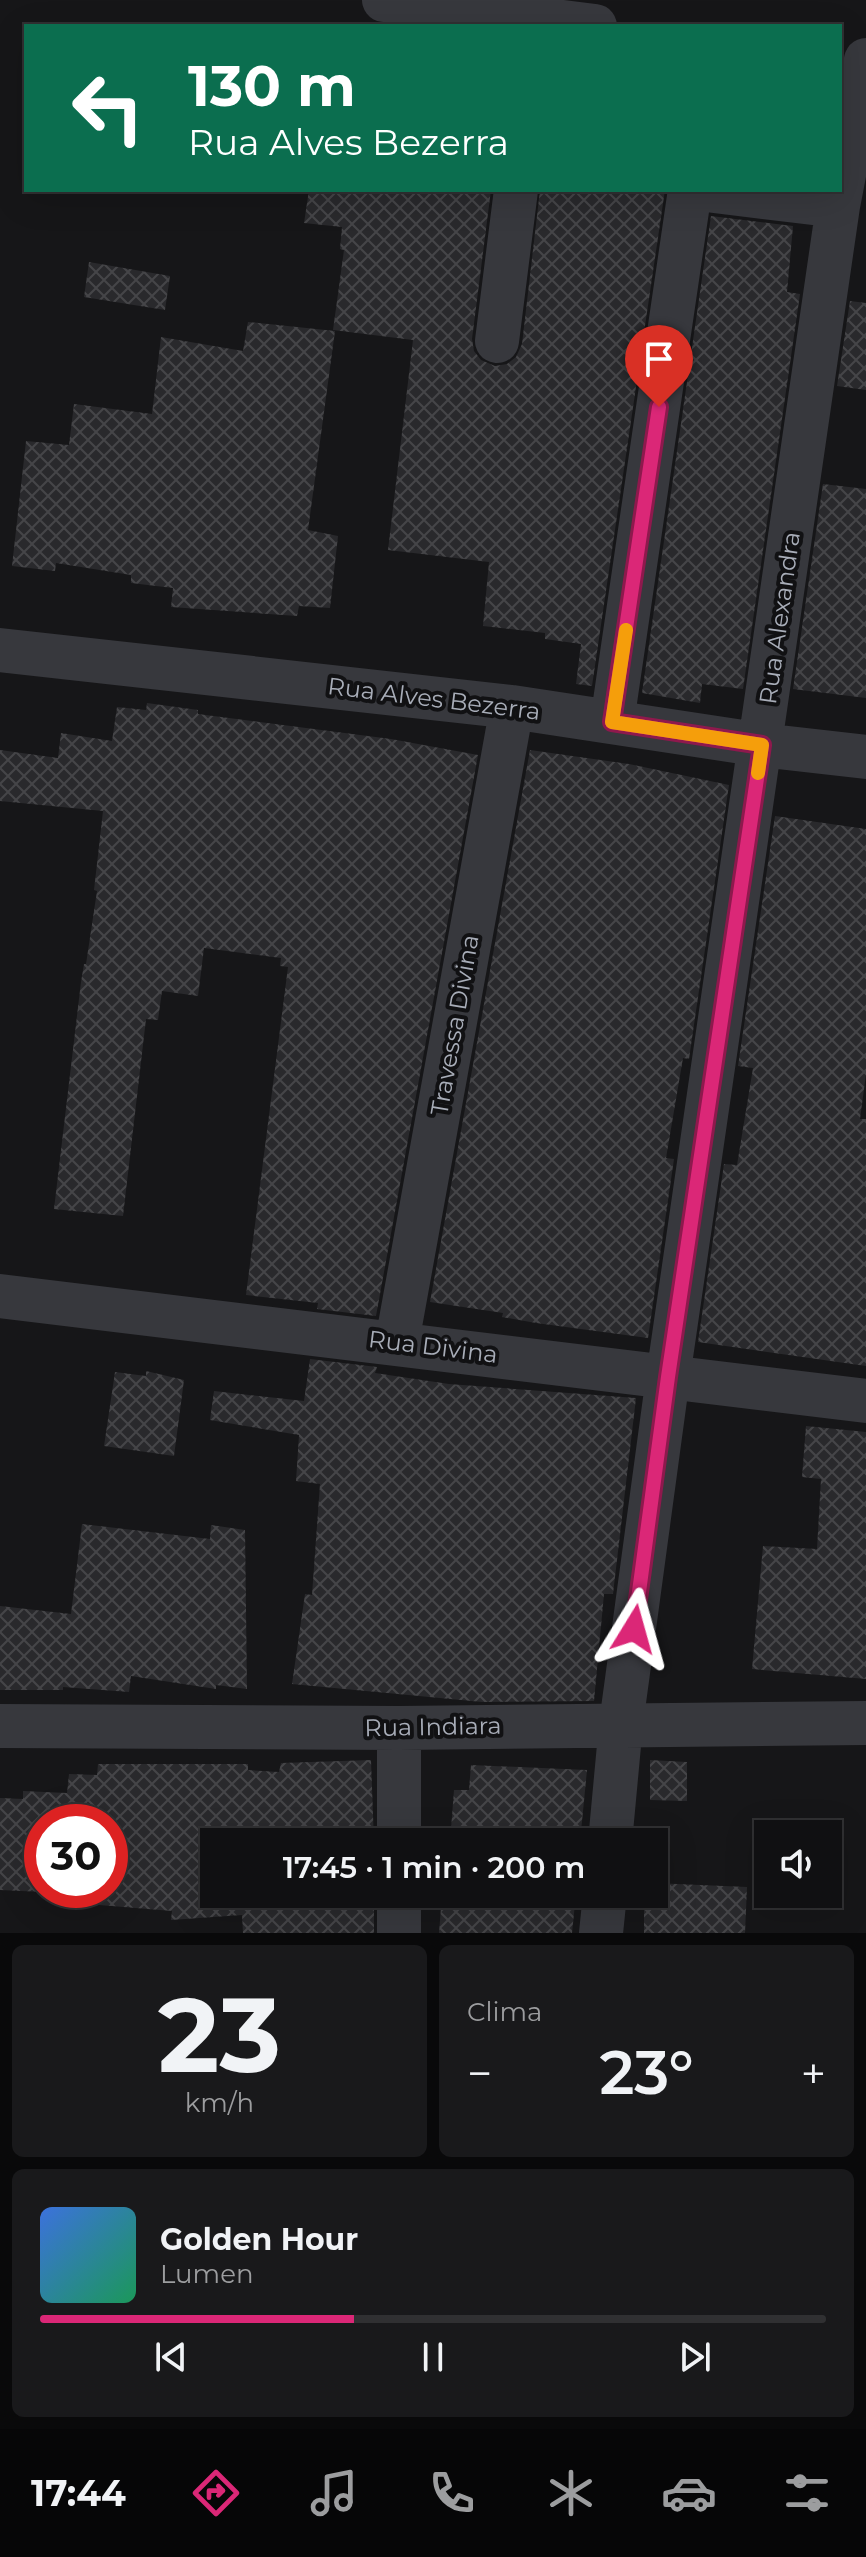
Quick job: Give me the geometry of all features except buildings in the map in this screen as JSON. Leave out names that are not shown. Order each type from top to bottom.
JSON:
[{"type":"street","points":[[384,0],[579,24]]},
{"type":"street","points":[[842,56],[866,60]]},
{"type":"street","name":"Rua Alexandra","points":[[842,185],[866,60]]},
{"type":"street","points":[[497,341],[516,192]]},
{"type":"street","points":[[612,722],[690,192]]},
{"type":"street","points":[[722,192],[838,206]]},
{"type":"street","name":"Rua Alexandra","points":[[611,1828],[621,1724],[668,1377],[841,192]]},
{"type":"street","name":"Rua Alves Bezerra","points":[[0,650],[512,707],[762,745],[866,757]]},
{"type":"street","name":"Travessa Divina","points":[[397,1342],[512,707]]},
{"type":"street","name":"Rua Divina","points":[[0,1296],[866,1401]]},
{"type":"street","name":"Rua Indiara","points":[[0,1726],[399,1728],[866,1723]]},
{"type":"street","points":[[399,1728],[399,1828]]},
{"type":"street","points":[[399,1908],[399,1933]]},
{"type":"street","points":[[601,1933],[604,1908]]},
{"type":"slow traffic","points":[[626,630],[612,722],[762,745],[758,773]]},
{"type":"route","points":[[634,1629],[668,1377],[762,745],[612,722],[659,407]]}]
